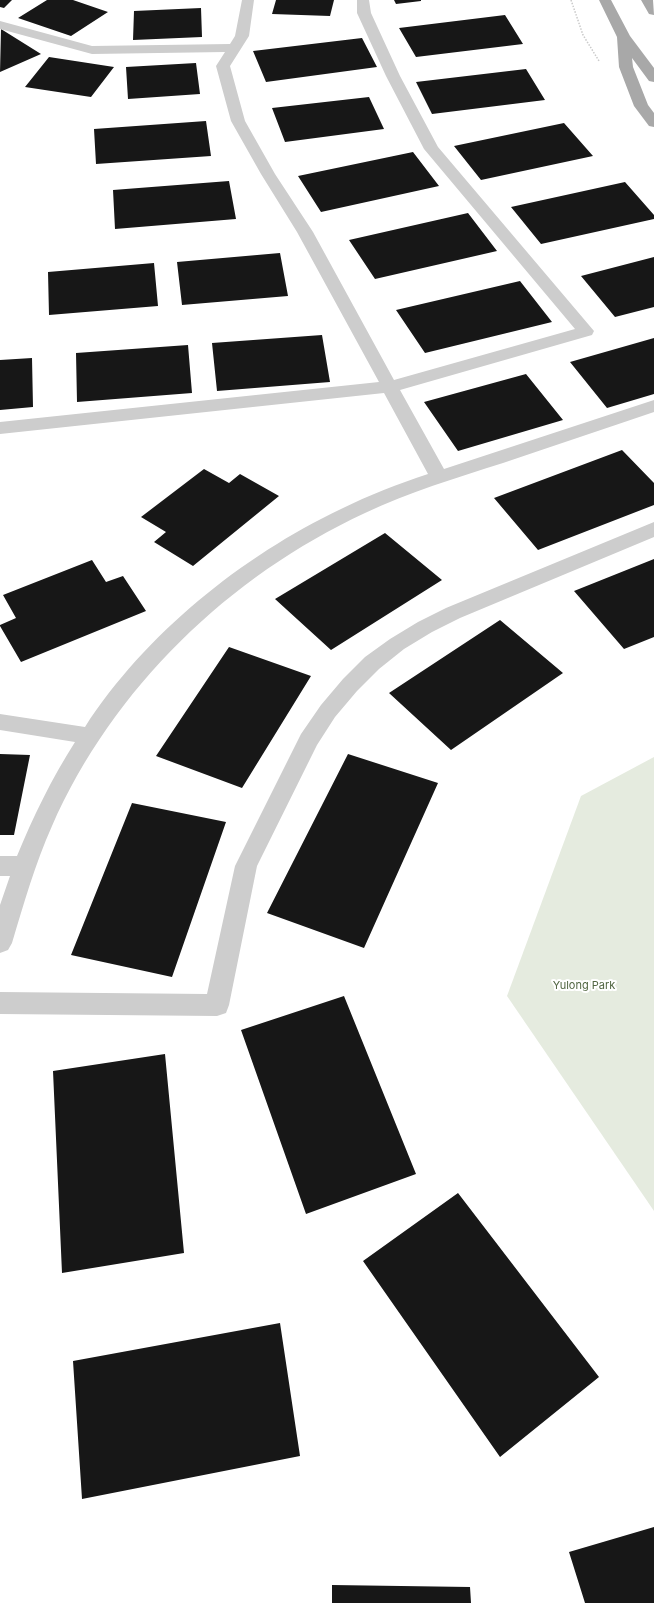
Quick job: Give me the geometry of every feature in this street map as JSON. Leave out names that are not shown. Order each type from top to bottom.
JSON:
[{"type":"main road","points":[[605,0],[624,37],[654,78]]},
{"type":"main road","points":[[647,0],[654,11]]},
{"type":"main road","points":[[624,37],[626,67],[628,74],[641,106],[654,123]]},
{"type":"street","points":[[248,0],[242,36],[223,66],[238,121],[268,174],[305,232],[439,477]]},
{"type":"street","points":[[0,428],[389,387],[586,331],[431,149],[393,76],[364,13],[363,0]]},
{"type":"street","points":[[0,25],[92,50],[234,48]]},
{"type":"street","points":[[0,943],[8,910],[23,866],[42,820],[64,777],[89,736],[136,675],[156,653],[188,621],[245,574],[313,532],[371,502],[439,477],[654,406]]},
{"type":"street","points":[[0,1003],[218,1005],[246,866],[310,740],[328,711],[350,685],[372,663],[397,644],[424,627],[453,613],[654,529]]},
{"type":"street","points":[[0,722],[89,736]]},
{"type":"street","points":[[0,866],[23,866]]},
{"type":"green space","name":"Yulong Park","points":[[654,757],[654,1211],[507,996],[581,796]]},
{"type":"building","points":[[0,0],[12,0],[4,8],[0,7]]},
{"type":"building","points":[[47,0],[73,0],[108,12],[71,36],[18,18]]},
{"type":"building","points":[[276,0],[334,0],[330,16],[272,14]]},
{"type":"building","points":[[394,0],[421,0],[421,1],[396,4]]},
{"type":"building","points":[[201,8],[202,37],[133,40],[134,11]]},
{"type":"building","points":[[505,15],[523,44],[416,57],[399,28]]},
{"type":"building","points":[[1,29],[41,54],[0,72]]},
{"type":"building","points":[[362,38],[377,67],[266,82],[253,51]]},
{"type":"building","points":[[49,57],[114,67],[91,97],[25,87]]},
{"type":"building","points":[[196,63],[200,94],[128,99],[126,67]]},
{"type":"building","points":[[526,69],[545,100],[432,114],[416,82]]},
{"type":"building","points":[[369,97],[384,129],[285,142],[272,108]]},
{"type":"building","points":[[206,121],[211,156],[96,164],[94,129]]},
{"type":"building","points":[[564,123],[593,156],[481,180],[454,146]]},
{"type":"building","points":[[413,152],[439,186],[321,212],[298,176]]},
{"type":"building","points":[[229,181],[236,219],[115,229],[113,190]]},
{"type":"building","points":[[625,182],[654,215],[654,219],[541,244],[511,207]]},
{"type":"building","points":[[468,213],[497,251],[375,279],[349,240]]},
{"type":"building","points":[[280,253],[288,296],[182,305],[177,262]]},
{"type":"building","points":[[654,257],[654,307],[615,317],[581,276]]},
{"type":"building","points":[[154,263],[158,306],[49,315],[48,272]]},
{"type":"building","points":[[520,281],[552,322],[425,353],[396,310]]},
{"type":"building","points":[[322,335],[330,382],[217,391],[212,343]]},
{"type":"building","points":[[654,338],[654,394],[607,408],[570,362]]},
{"type":"building","points":[[188,345],[192,393],[77,402],[76,353]]},
{"type":"building","points":[[32,358],[33,407],[0,410],[0,360]]},
{"type":"building","points":[[526,374],[563,420],[458,451],[424,402]]},
{"type":"building","points":[[622,450],[654,483],[654,505],[538,550],[494,498]]},
{"type":"building","points":[[204,469],[229,483],[240,474],[279,496],[193,566],[154,542],[166,532],[141,517]]},
{"type":"building","points":[[385,533],[442,580],[331,650],[275,599]]},
{"type":"building","points":[[654,559],[654,637],[624,649],[574,591]]},
{"type":"building","points":[[92,560],[106,582],[123,576],[146,611],[21,662],[0,626],[16,618],[3,595]]},
{"type":"building","points":[[500,620],[563,673],[451,750],[389,693]]},
{"type":"building","points":[[229,647],[311,676],[242,788],[156,756]]},
{"type":"building","points":[[0,754],[30,755],[14,835],[0,835]]},
{"type":"building","points":[[348,754],[438,783],[364,948],[267,913]]},
{"type":"building","points":[[132,803],[226,822],[172,977],[71,955]]},
{"type":"building","points":[[344,996],[416,1174],[306,1214],[241,1030]]},
{"type":"building","points":[[165,1054],[184,1253],[62,1273],[53,1071]]},
{"type":"building","points":[[458,1193],[599,1377],[500,1457],[363,1261]]},
{"type":"building","points":[[280,1323],[300,1456],[82,1499],[73,1361]]},
{"type":"building","points":[[654,1527],[654,1603],[585,1603],[569,1552]]},
{"type":"building","points":[[332,1585],[470,1587],[471,1603],[332,1603]]}]
